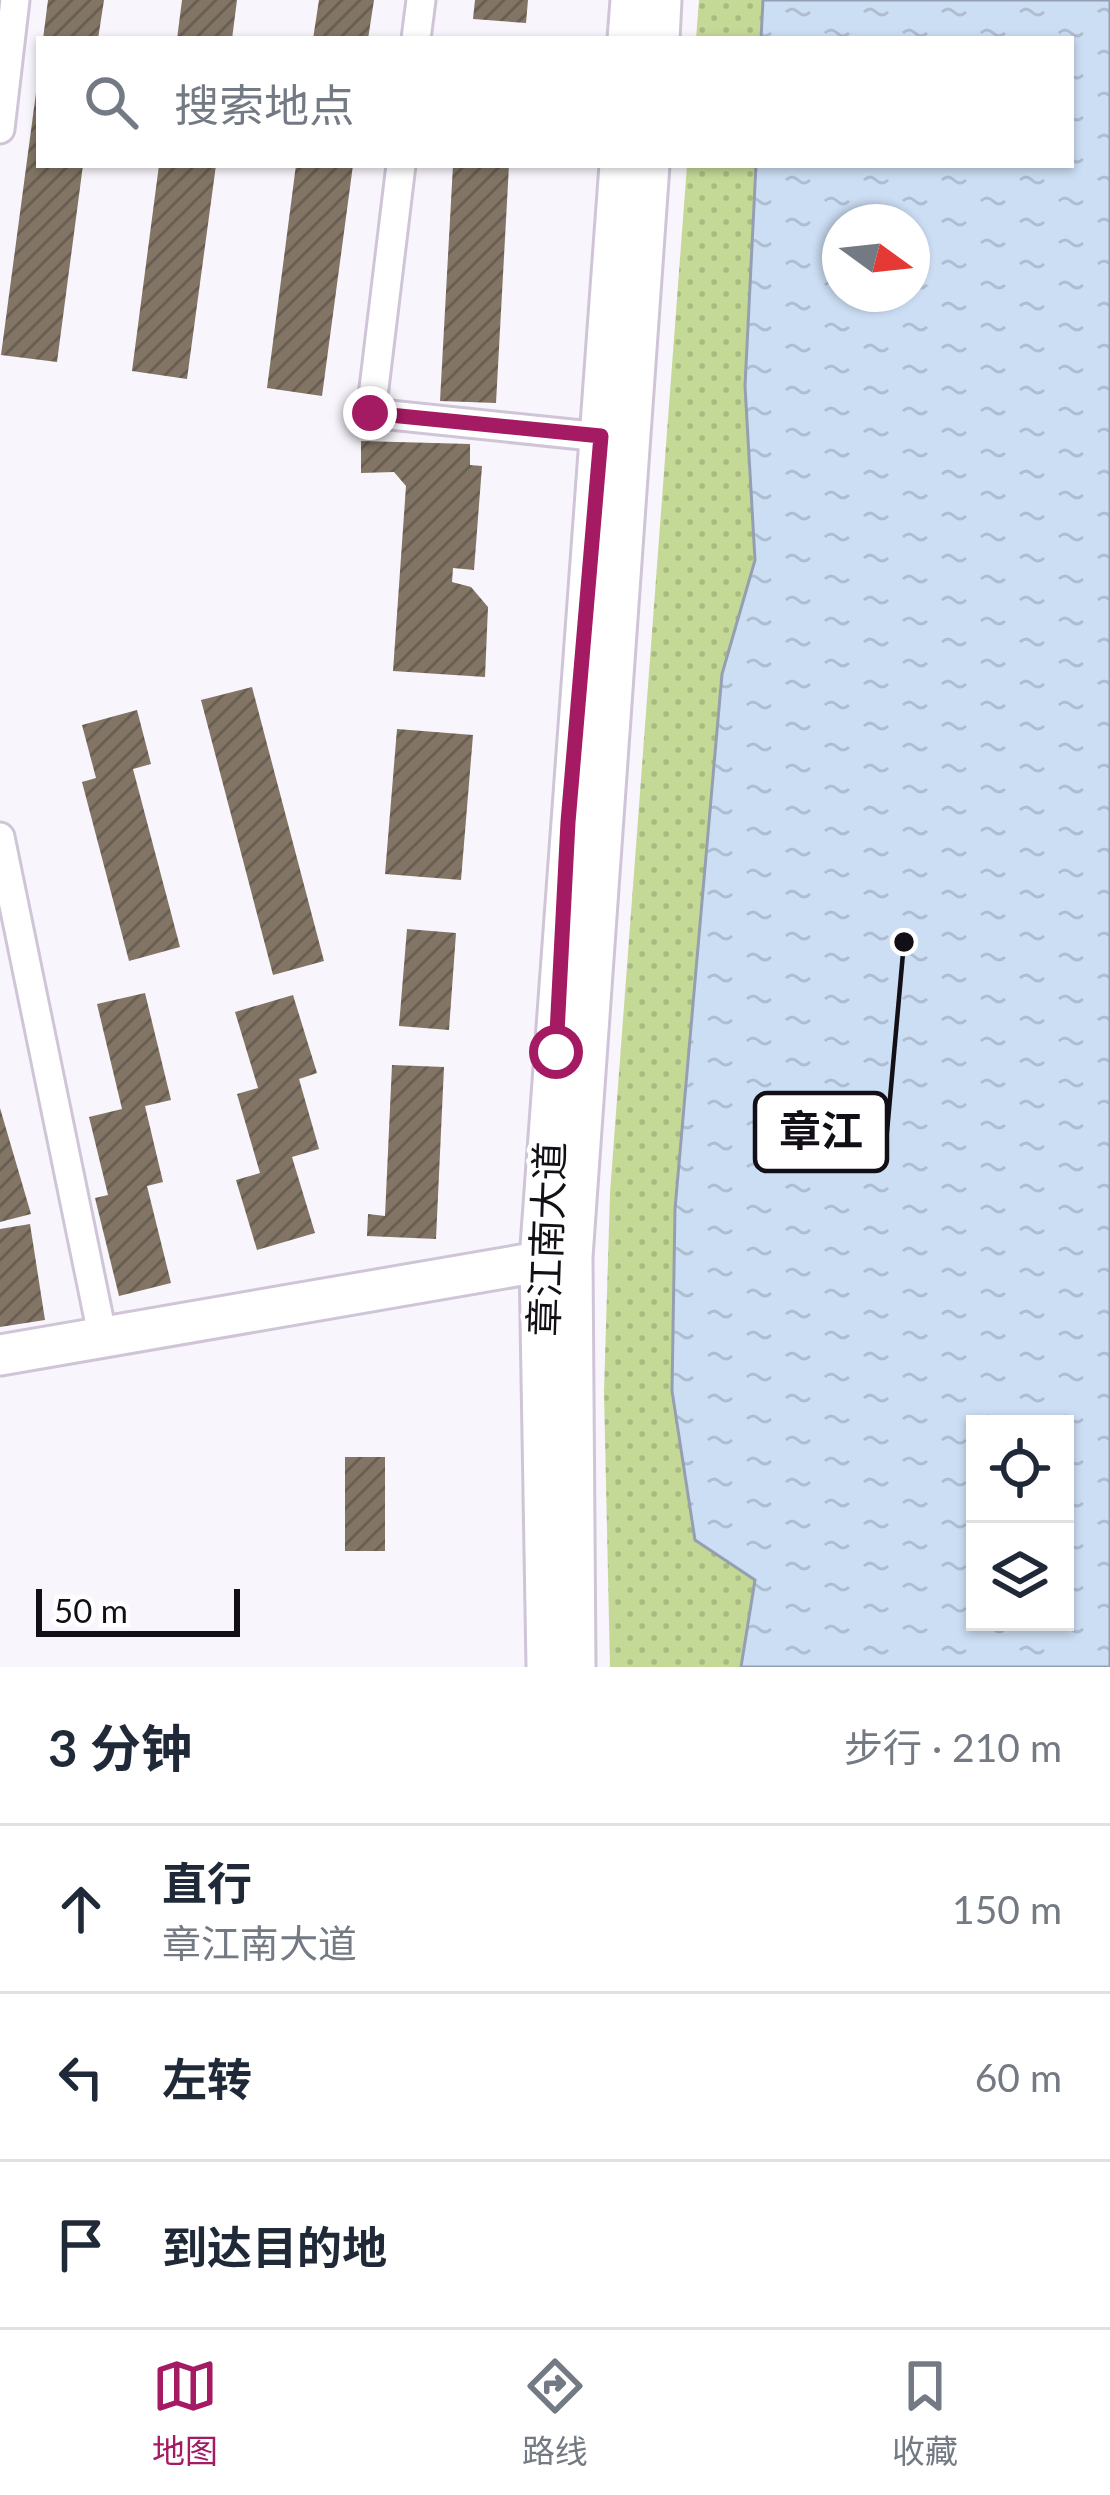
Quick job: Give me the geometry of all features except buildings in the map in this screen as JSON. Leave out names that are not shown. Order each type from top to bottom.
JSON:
[{"type":"main road","points":[[628,36],[631,0]]},
{"type":"main road","points":[[658,36],[662,0]]},
{"type":"main road","name":"章江南大道","points":[[547,1667],[568,822],[620,168]]},
{"type":"main road","name":"章江南大道","points":[[575,1667],[556,1259],[650,168]]},
{"type":"main road","points":[[0,1355],[556,1259]]},
{"type":"street","points":[[0,129],[15,0]]},
{"type":"street","points":[[416,36],[421,0]]},
{"type":"street","points":[[401,168],[370,413],[601,436]]},
{"type":"street","points":[[0,837],[102,1334]]},
{"type":"green space","points":[[699,0],[763,0],[761,36],[696,36]]},
{"type":"green space","points":[[687,168],[756,168],[745,386],[755,560],[722,674],[675,1209],[672,1391],[695,1540],[755,1580],[741,1667],[610,1667],[604,1392],[610,1193]]},
{"type":"water","points":[[763,0],[1110,0],[1110,1667],[741,1667],[755,1580],[695,1540],[672,1391],[675,1209],[722,674],[755,560],[745,386],[756,168],[1074,168],[1074,36],[761,36]]},
{"type":"place","name":"章江","points":[[904,942]]},
{"type":"route","points":[[370,413],[601,436],[568,822],[556,1052]]}]
